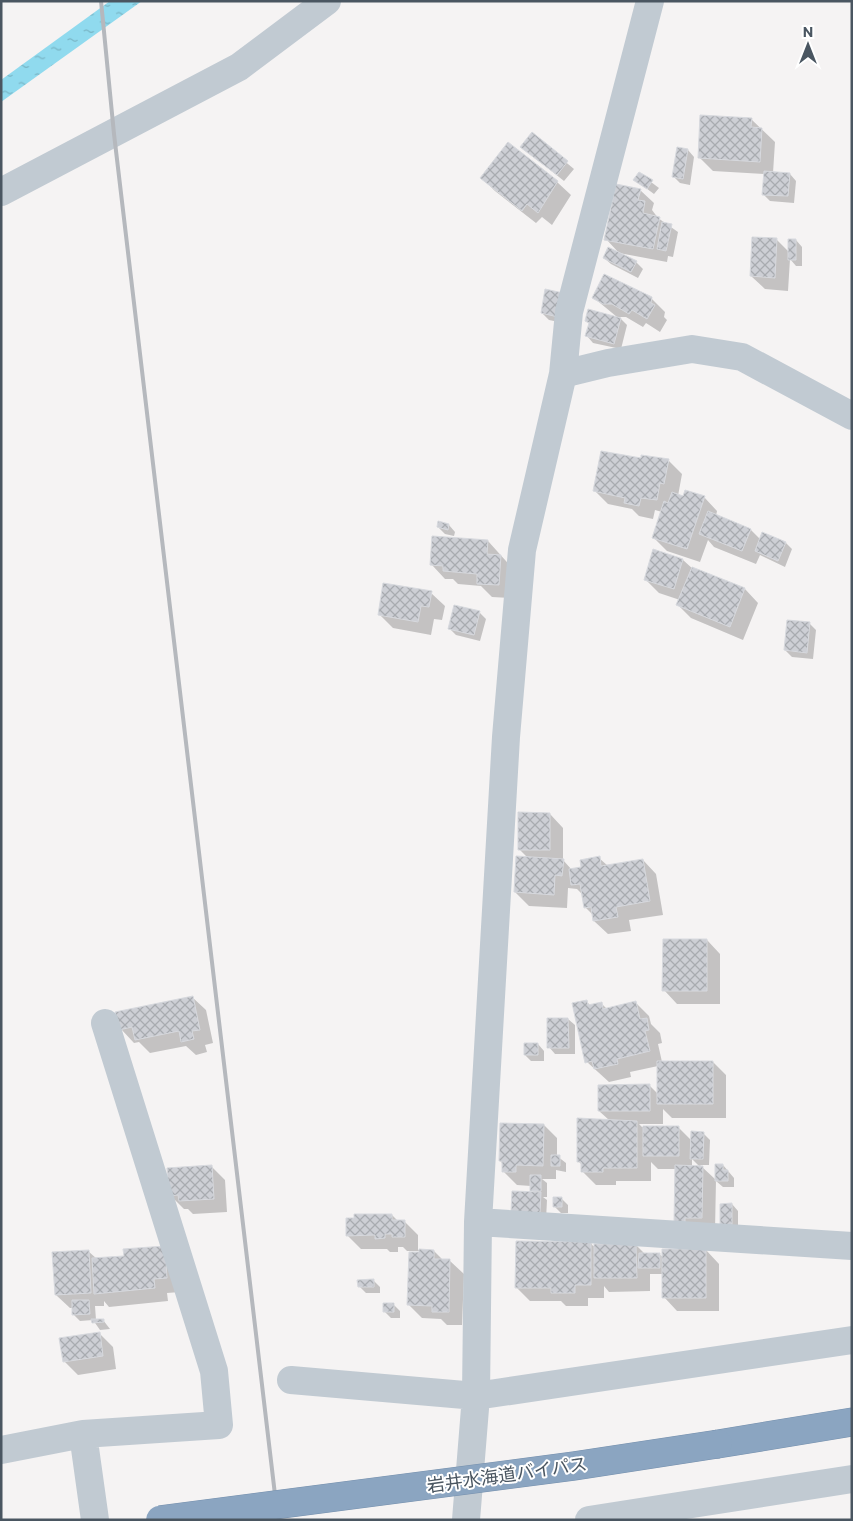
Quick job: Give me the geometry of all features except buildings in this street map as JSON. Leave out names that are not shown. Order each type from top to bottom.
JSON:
[{"type":"highway","name":"岩井水海道バイパス","points":[[160,1520],[574,1466],[852,1422]]},
{"type":"street","points":[[1,192],[239,68],[327,1]]},
{"type":"street","points":[[466,1520],[476,1396],[478,1222],[506,736],[522,550],[563,374],[569,312],[650,1]]},
{"type":"street","points":[[563,374],[608,363],[692,349],[742,357],[852,416]]},
{"type":"street","points":[[3,1449],[83,1434],[219,1425],[214,1371],[105,1023]]},
{"type":"street","points":[[478,1222],[852,1246]]},
{"type":"street","points":[[291,1380],[476,1396],[852,1340]]},
{"type":"street","points":[[83,1434],[95,1520]]},
{"type":"street","points":[[589,1520],[844,1486]]},
{"type":"water","points":[[110,1],[142,1],[1,102],[1,80]]},
{"type":"railway","points":[[101,1],[114,134],[278,1520]]}]
